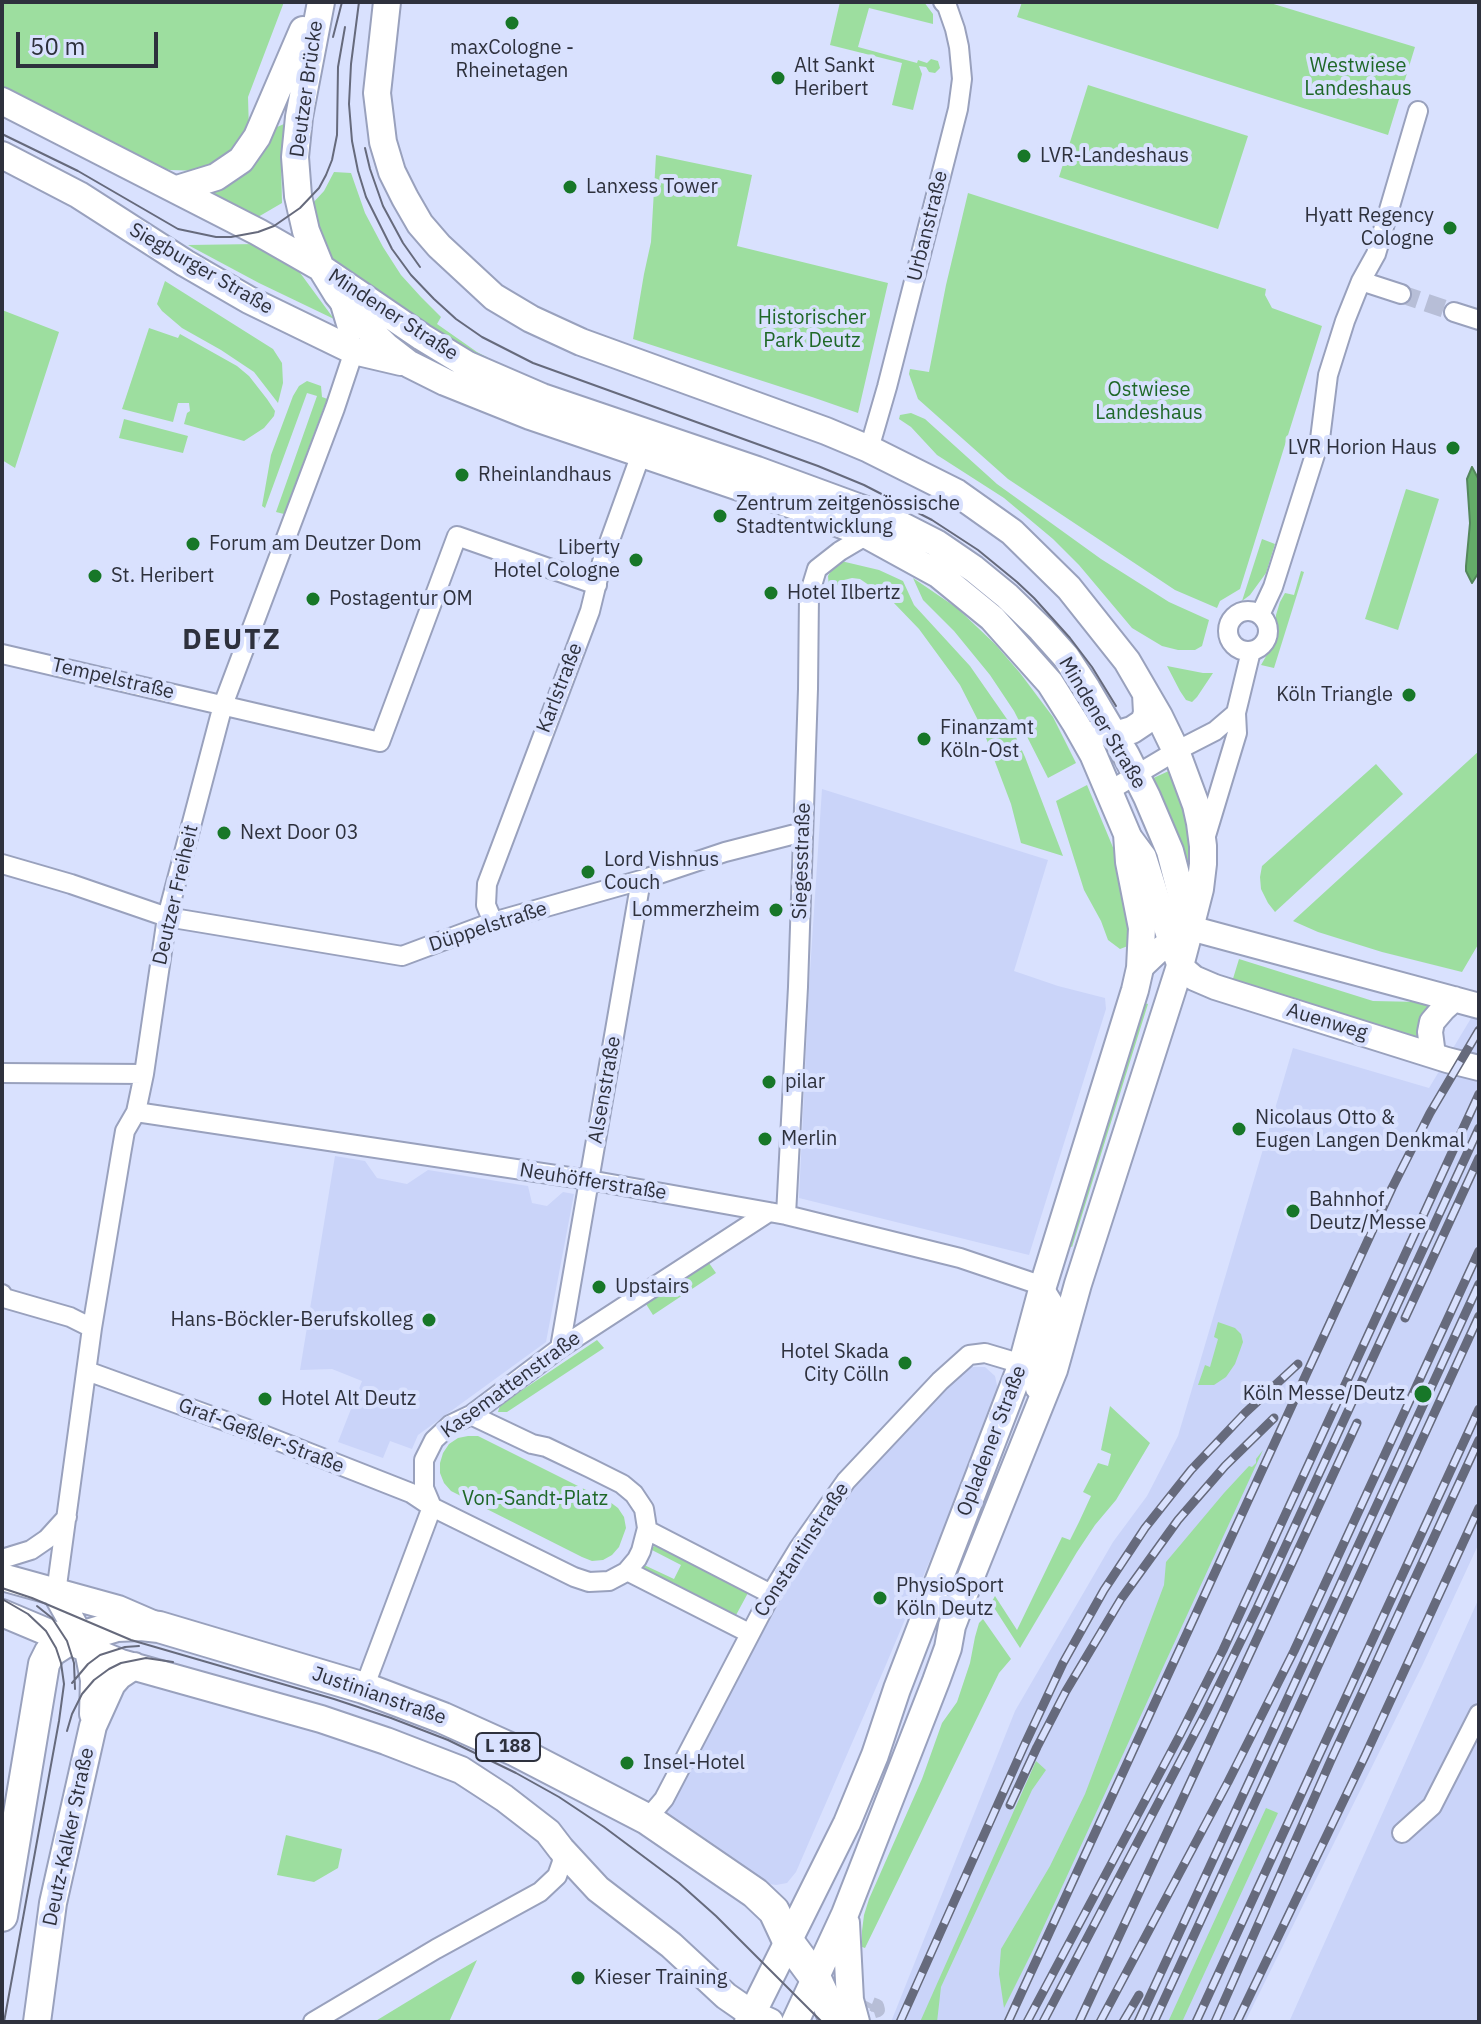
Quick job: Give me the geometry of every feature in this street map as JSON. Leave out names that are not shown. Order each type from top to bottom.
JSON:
[{"type":"main road","points":[[177,189],[216,177],[241,160],[257,137],[314,2]]},
{"type":"main road","name":"Deutzer Brücke","points":[[321,2],[304,88],[295,157],[300,208],[321,268]]},
{"type":"main road","points":[[387,2],[377,93],[383,142],[392,172],[420,224],[457,265],[494,297],[531,319],[581,342],[826,431],[957,493],[1012,532],[1069,588],[1127,661],[1176,751],[1196,805],[1203,846],[1200,889],[1180,946]]},
{"type":"main road","points":[[2,101],[177,189],[321,268]]},
{"type":"main road","name":"Siegburger Straße","points":[[2,155],[79,195],[249,300],[354,351],[409,364]]},
{"type":"main road","name":"Mindener Straße","points":[[321,268],[337,294],[369,330],[409,364],[530,416],[798,507],[867,535],[938,574],[992,618],[1050,683],[1093,754],[1127,834]]},
{"type":"main road","name":"Mindener Straße","points":[[321,268],[468,365],[542,397],[885,517],[936,543],[974,569],[1007,596],[1066,657],[1137,775],[1170,851],[1180,946]]},
{"type":"main road","points":[[1076,724],[1115,735],[1132,730],[1144,722],[1146,694]]},
{"type":"main road","name":"Opladener Straße","points":[[757,2019],[788,1941],[847,1823],[875,1755],[897,1689],[1022,1364],[1140,968],[1142,928],[1129,862],[1127,834]]},
{"type":"main road","name":"Opladener Straße","points":[[795,2022],[845,1914],[936,1681],[952,1626],[1035,1404],[1054,1370],[1180,946]]},
{"type":"main road","name":"L 188","points":[[2,1577],[56,1593]]},
{"type":"main road","points":[[56,1593],[94,1680],[93,1726]]},
{"type":"main road","name":"Justinianstraße","points":[[56,1593],[118,1609],[159,1627],[364,1688],[443,1718],[514,1750],[647,1819],[755,1893],[774,1911],[788,1941],[816,1979]]},
{"type":"main road","points":[[929,1605],[931,1633],[921,1672],[923,1679],[936,1681]]},
{"type":"main road","name":"Justinianstraße","points":[[2,1613],[134,1666],[321,1719],[461,1770],[548,1832],[598,1889],[671,1945],[726,1996],[757,2019]]},
{"type":"main road","points":[[2,1916],[44,1664],[50,1652],[117,1626],[159,1627]]},
{"type":"main road","name":"Deutz-Kalker Straße","points":[[37,2022],[53,1903],[93,1726],[112,1684],[134,1666]]},
{"type":"main road","points":[[845,1914],[850,2000],[856,2022]]},
{"type":"main road","name":"L 188","points":[[816,1979],[836,2022]]},
{"type":"street","name":"Urbanstraße","points":[[869,449],[958,109],[962,79],[959,47],[947,6],[943,2]]},
{"type":"street","points":[[1260,615],[1273,587],[1320,439],[1328,375],[1345,321],[1376,254],[1418,111]]},
{"type":"street","points":[[1361,281],[1401,294]]},
{"type":"street","points":[[337,294],[354,351]]},
{"type":"street","points":[[1454,312],[1479,320]]},
{"type":"street","name":"Deutzer Freiheit","points":[[56,1593],[92,1328],[125,1131],[136,1112],[144,1074],[167,917],[223,705],[340,397],[354,351]]},
{"type":"street","name":"Karlstraße","points":[[493,922],[486,905],[487,884],[590,611],[602,562],[641,454]]},
{"type":"street","name":"Siegesstraße","points":[[777,1213],[798,987],[809,595],[817,569],[867,535]]},
{"type":"street","name":"Tempelstraße","points":[[2,654],[380,742],[457,536],[597,585]]},
{"type":"street","points":[[1250,611],[1260,615],[1268,626],[1267,640],[1263,645],[1245,651],[1233,645],[1228,629],[1238,613],[1250,611]]},
{"type":"street","points":[[1203,846],[1237,733],[1236,713],[1251,651]]},
{"type":"street","points":[[1109,791],[1215,731],[1236,713]]},
{"type":"street","name":"Düppelstraße","points":[[2,864],[167,917],[402,956],[493,922],[641,880],[725,852],[803,832]]},
{"type":"street","points":[[1127,834],[1144,857],[1180,946]]},
{"type":"street","name":"Alsenstraße","points":[[560,1348],[641,880]]},
{"type":"street","points":[[1140,968],[1158,951],[1180,946],[1479,1006]]},
{"type":"street","name":"Auenweg","points":[[1180,946],[1194,978],[1215,987],[1479,1068]]},
{"type":"street","points":[[1433,1055],[1432,1022],[1454,999]]},
{"type":"street","points":[[2,1073],[144,1074]]},
{"type":"street","name":"Neuhöfferstraße","points":[[136,1112],[589,1180],[777,1213],[960,1258],[1043,1286]]},
{"type":"street","name":"Kasemattenstraße","points":[[432,1507],[424,1488],[424,1460],[434,1440],[450,1425],[475,1411],[560,1348],[777,1213]]},
{"type":"street","points":[[1035,1404],[1053,1302],[1043,1286]]},
{"type":"street","points":[[2,1294],[4,1298],[70,1317],[92,1328]]},
{"type":"street","name":"Constantinstraße","points":[[647,1819],[664,1799],[771,1594],[846,1481],[940,1381],[969,1355],[985,1353],[1022,1364]]},
{"type":"street","points":[[1022,1364],[1032,1374],[1035,1404]]},
{"type":"street","name":"Graf-Geßler-Straße","points":[[87,1371],[411,1493],[432,1507]]},
{"type":"street","points":[[364,1688],[432,1507],[589,1582],[609,1581],[627,1571],[644,1545],[647,1530],[644,1509],[634,1494],[622,1484],[546,1447],[532,1444],[475,1411]]},
{"type":"street","points":[[2,1559],[31,1550],[47,1539],[67,1517]]},
{"type":"street","points":[[647,1530],[771,1594]]},
{"type":"street","points":[[627,1571],[749,1633]]},
{"type":"street","points":[[1402,1833],[1432,1806],[1479,1714]]},
{"type":"street","points":[[313,2022],[540,1892],[557,1876],[562,1862],[561,1849]]},
{"type":"shaded area","points":[[1472,467],[1479,480],[1479,572],[1472,583],[1466,566],[1470,523],[1467,479]]},
{"type":"shaded area","points":[[822,789],[1048,860],[1014,971],[1105,998],[1106,1009],[1029,1255],[799,1198]]},
{"type":"shaded area","points":[[1479,1005],[1479,1543],[1423,1664],[1245,2022],[891,2022],[1015,1711],[1113,1542],[1147,1496],[1178,1436],[1293,1048],[1429,1088]]},
{"type":"shaded area","name":"Hans-Böckler-Berufskolleg","points":[[335,1156],[365,1161],[377,1178],[407,1184],[428,1170],[528,1186],[532,1203],[547,1206],[563,1192],[574,1194],[546,1342],[418,1435],[412,1449],[390,1441],[383,1458],[338,1442],[362,1381],[332,1369],[300,1370]]},
{"type":"shaded area","points":[[972,1367],[985,1367],[995,1376],[998,1390],[885,1667],[796,1872],[787,1883],[776,1885],[751,1881],[660,1816],[672,1801],[805,1552],[849,1492],[898,1435]]},
{"type":"shaded area","points":[[1479,1598],[1479,2022],[1289,2022]]},
{"type":"green space","points":[[2,2],[284,2],[248,97],[249,131],[240,145],[203,171],[152,166],[2,88]]},
{"type":"green space","points":[[840,2],[924,2],[933,14],[933,24],[869,8],[858,47],[917,63],[918,60],[927,63],[931,59],[938,61],[940,68],[935,73],[919,66],[922,74],[913,110],[892,105],[902,63],[830,45]]},
{"type":"green space","name":"Westwiese Landeshaus","points":[[1022,2],[1267,2],[1415,47],[1388,135],[1017,17]]},
{"type":"green space","points":[[1088,85],[1248,136],[1218,229],[1059,177]]},
{"type":"green space","points":[[284,124],[282,203],[258,217],[206,195],[237,178],[265,148],[277,127]]},
{"type":"green space","name":"Historischer Park Deutz","points":[[656,155],[752,175],[737,246],[888,283],[858,413],[633,339],[651,242]]},
{"type":"green space","points":[[334,172],[351,173],[365,213],[383,247],[401,275],[441,317],[437,324],[500,364],[497,368],[473,356],[328,260],[311,205],[324,191]]},
{"type":"green space","name":"Ostwiese Landeshaus","points":[[968,193],[1266,289],[1265,295],[1272,308],[1322,326],[1240,589],[1220,601],[1217,608],[1175,590],[1008,479],[918,399],[910,369],[929,372]]},
{"type":"green space","points":[[257,244],[295,266],[334,319],[188,245]]},
{"type":"green space","points":[[165,281],[273,349],[282,363],[283,383],[278,403],[254,372],[182,328],[162,311],[157,304]]},
{"type":"green space","points":[[2,310],[59,332],[15,468],[2,460]]},
{"type":"green space","points":[[149,328],[178,338],[180,334],[237,366],[267,399],[275,411],[274,416],[264,428],[244,441],[184,424],[190,411],[189,403],[178,403],[173,422],[122,409]]},
{"type":"green space","points":[[307,381],[321,386],[322,397],[333,401],[330,409],[324,407],[284,514],[276,512],[317,396],[307,393],[265,508],[262,506],[271,455],[293,396],[299,386]]},
{"type":"green space","points":[[911,413],[925,419],[997,484],[1101,559],[1169,602],[1209,620],[1202,646],[1195,650],[1178,650],[1162,646],[1132,628],[1053,539],[1004,498],[937,455],[911,427],[899,419],[900,415]]},
{"type":"green space","points":[[124,419],[188,436],[183,453],[119,438]]},
{"type":"green space","points":[[1406,489],[1439,499],[1398,630],[1365,619]]},
{"type":"green space","points":[[1262,539],[1275,544],[1266,573],[1242,601]]},
{"type":"green space","points":[[841,561],[879,570],[903,581],[914,605],[970,666],[1009,722],[1063,856],[1021,843],[1011,804],[983,730],[960,685],[919,629],[892,601],[860,579],[844,580],[834,588],[829,587],[828,576]]},
{"type":"green space","points":[[1301,571],[1304,572],[1274,668],[1261,665],[1276,639],[1276,615],[1280,602],[1285,593],[1294,595]]},
{"type":"green space","points":[[913,578],[957,608],[995,644],[1053,717],[1076,763],[1048,778],[1014,711],[990,675],[954,631],[923,600]]},
{"type":"green space","points":[[1167,666],[1213,673],[1192,702],[1186,700]]},
{"type":"green space","points":[[1479,751],[1479,943],[1462,972],[1382,952],[1293,921]]},
{"type":"green space","points":[[1376,764],[1403,794],[1275,912],[1261,889],[1262,866]]},
{"type":"green space","points":[[1173,769],[1190,815],[1191,888],[1147,781]]},
{"type":"green space","points":[[1087,785],[1122,869],[1133,944],[1120,949],[1108,940],[1084,890],[1056,801]]},
{"type":"green space","points":[[1239,959],[1373,1001],[1420,1002],[1436,1007],[1424,1042],[1232,982]]},
{"type":"green space","points":[[1140,1002],[1148,1004],[1072,1247],[1064,1244]]},
{"type":"green space","points":[[709,1263],[716,1273],[653,1315],[646,1304]]},
{"type":"green space","points":[[1218,1322],[1235,1328],[1243,1342],[1235,1364],[1226,1377],[1214,1385],[1198,1385],[1205,1365],[1210,1367],[1218,1339],[1214,1337]]},
{"type":"green space","points":[[597,1340],[604,1348],[507,1412],[498,1412],[500,1405]]},
{"type":"green space","points":[[1110,1406],[1150,1443],[1116,1500],[1077,1552],[1020,1648],[991,1603],[995,1596],[1017,1630],[1062,1537],[1070,1540],[1079,1522],[1091,1496],[1083,1492],[1098,1463],[1108,1466],[1111,1454],[1101,1450]]},
{"type":"green space","name":"Von-Sandt-Platz","points":[[468,1436],[478,1436],[610,1502],[624,1517],[626,1528],[619,1547],[603,1560],[592,1561],[451,1491],[440,1473],[443,1453],[449,1444]]},
{"type":"green space","points":[[1263,1450],[1004,2008],[999,1974],[1001,1949],[1050,1866],[1085,1794],[1164,1585],[1166,1562],[1224,1493],[1249,1466],[1256,1463]]},
{"type":"green space","points":[[656,1545],[749,1591],[735,1617],[643,1569],[642,1564],[674,1579],[681,1565],[650,1549]]},
{"type":"green space","points":[[983,1619],[1011,1659],[999,1673],[865,1948],[862,1947],[864,1915],[869,1899],[922,1779],[942,1723],[957,1702],[979,1623]]},
{"type":"green space","points":[[1036,1761],[1046,1770],[1032,1790],[941,1987],[937,2022],[920,2022]]},
{"type":"green space","points":[[1266,1808],[1278,1813],[1182,2022],[1168,2022]]},
{"type":"green space","points":[[286,1835],[342,1849],[338,1868],[314,1882],[277,1875]]},
{"type":"green space","points":[[477,1960],[449,2022],[374,2022],[443,1980]]},
{"type":"tunnel","points":[[1401,294],[1454,312]]},
{"type":"tunnel","points":[[872,2004],[877,2006],[878,2010],[869,2010],[872,2004]]},
{"type":"tram line","points":[[333,37],[342,2]]},
{"type":"tram line","points":[[359,2],[349,104],[358,171],[366,197],[392,249],[434,299],[482,337],[533,363],[818,466],[864,485],[932,520],[978,550],[1034,598],[1070,638],[1116,706]]},
{"type":"tram line","points":[[2,134],[78,171],[178,229],[216,237],[258,232],[274,226],[300,208],[319,188],[326,175],[337,135],[338,67],[345,27]]},
{"type":"tram line","points":[[365,148],[383,206],[420,267]]},
{"type":"tram line","points":[[2,1588],[131,1640],[391,1718],[448,1740],[516,1773],[604,1827],[679,1883],[822,2022]]},
{"type":"tram line","points":[[2,1599],[28,1614],[46,1631],[56,1648],[64,1684],[4,2022]]},
{"type":"tram line","points":[[37,1606],[52,1618],[67,1641],[74,1663],[75,1689]]},
{"type":"tram line","points":[[72,1683],[100,1655],[139,1646]]},
{"type":"tram line","points":[[67,1731],[82,1694],[109,1669],[146,1658],[173,1662]]},
{"type":"railway","points":[[1008,2022],[1392,1188],[1430,1113],[1479,1030]]},
{"type":"railway","points":[[1027,2022],[1223,1650],[1479,1094]]},
{"type":"railway","points":[[1043,2022],[1206,1712],[1257,1608],[1479,1128]]},
{"type":"railway","points":[[1405,1318],[1479,1158]]},
{"type":"railway","points":[[1100,2022],[1294,1651],[1479,1251]]},
{"type":"railway","points":[[1138,2022],[1479,1284]]},
{"type":"railway","points":[[1154,2022],[1479,1316]]},
{"type":"railway","points":[[900,2022],[1063,1663],[1104,1590],[1145,1528],[1191,1470],[1245,1413],[1298,1364]]},
{"type":"railway","points":[[1196,2022],[1479,1409]]},
{"type":"railway","points":[[1010,1805],[1066,1691],[1121,1599],[1178,1520],[1225,1466],[1274,1418]]},
{"type":"railway","points":[[1079,2022],[1357,1423]]},
{"type":"railway","points":[[1215,2022],[1331,1760],[1479,1440]]},
{"type":"railway","points":[[1237,2022],[1365,1756],[1479,1508]]},
{"type":"railway","points":[[1123,2022],[1139,1995]]},
{"type":"place","name":"maxCologne - Rheinetagen","points":[[512,23]]},
{"type":"place","name":"Alt Sankt Heribert","points":[[778,78]]},
{"type":"place","name":"LVR-Landeshaus","points":[[1024,156]]},
{"type":"place","name":"Lanxess Tower","points":[[570,187]]},
{"type":"place","name":"Hyatt Regency Cologne","points":[[1450,228]]},
{"type":"place","name":"LVR Horion Haus","points":[[1453,448]]},
{"type":"place","name":"Rheinlandhaus","points":[[462,475]]},
{"type":"place","name":"Zentrum zeitgenössische Stadtentwicklung","points":[[720,516]]},
{"type":"place","name":"Forum am Deutzer Dom","points":[[193,544]]},
{"type":"place","name":"Liberty Hotel Cologne","points":[[636,560]]},
{"type":"place","name":"St. Heribert","points":[[95,576]]},
{"type":"place","name":"Hotel Ilbertz","points":[[771,593]]},
{"type":"place","name":"Postagentur OM","points":[[313,599]]},
{"type":"place","name":"Köln Triangle","points":[[1409,695]]},
{"type":"place","name":"Finanzamt Köln-Ost","points":[[924,739]]},
{"type":"place","name":"Next Door 03","points":[[224,833]]},
{"type":"place","name":"Lord Vishnus Couch","points":[[588,872]]},
{"type":"place","name":"Lommerzheim","points":[[776,910]]},
{"type":"place","name":"pilar","points":[[769,1082]]},
{"type":"place","name":"Nicolaus Otto & Eugen Langen Denkmal","points":[[1239,1129]]},
{"type":"place","name":"Merlin","points":[[765,1139]]},
{"type":"place","name":"Bahnhof Deutz/Messe","points":[[1293,1211]]},
{"type":"place","name":"Upstairs","points":[[599,1287]]},
{"type":"place","name":"Hans-Böckler-Berufskolleg","points":[[429,1320]]},
{"type":"place","name":"Hotel Skada City Cölln","points":[[905,1363]]},
{"type":"place","name":"Köln Messe/Deutz","points":[[1423,1394]]},
{"type":"place","name":"Hotel Alt Deutz","points":[[265,1399]]},
{"type":"place","name":"PhysioSport Köln Deutz","points":[[880,1598]]},
{"type":"place","name":"Insel-Hotel","points":[[627,1763]]},
{"type":"place","name":"Kieser Training","points":[[578,1978]]},
{"type":"district","name":"DEUTZ","points":[[232,641]]}]
